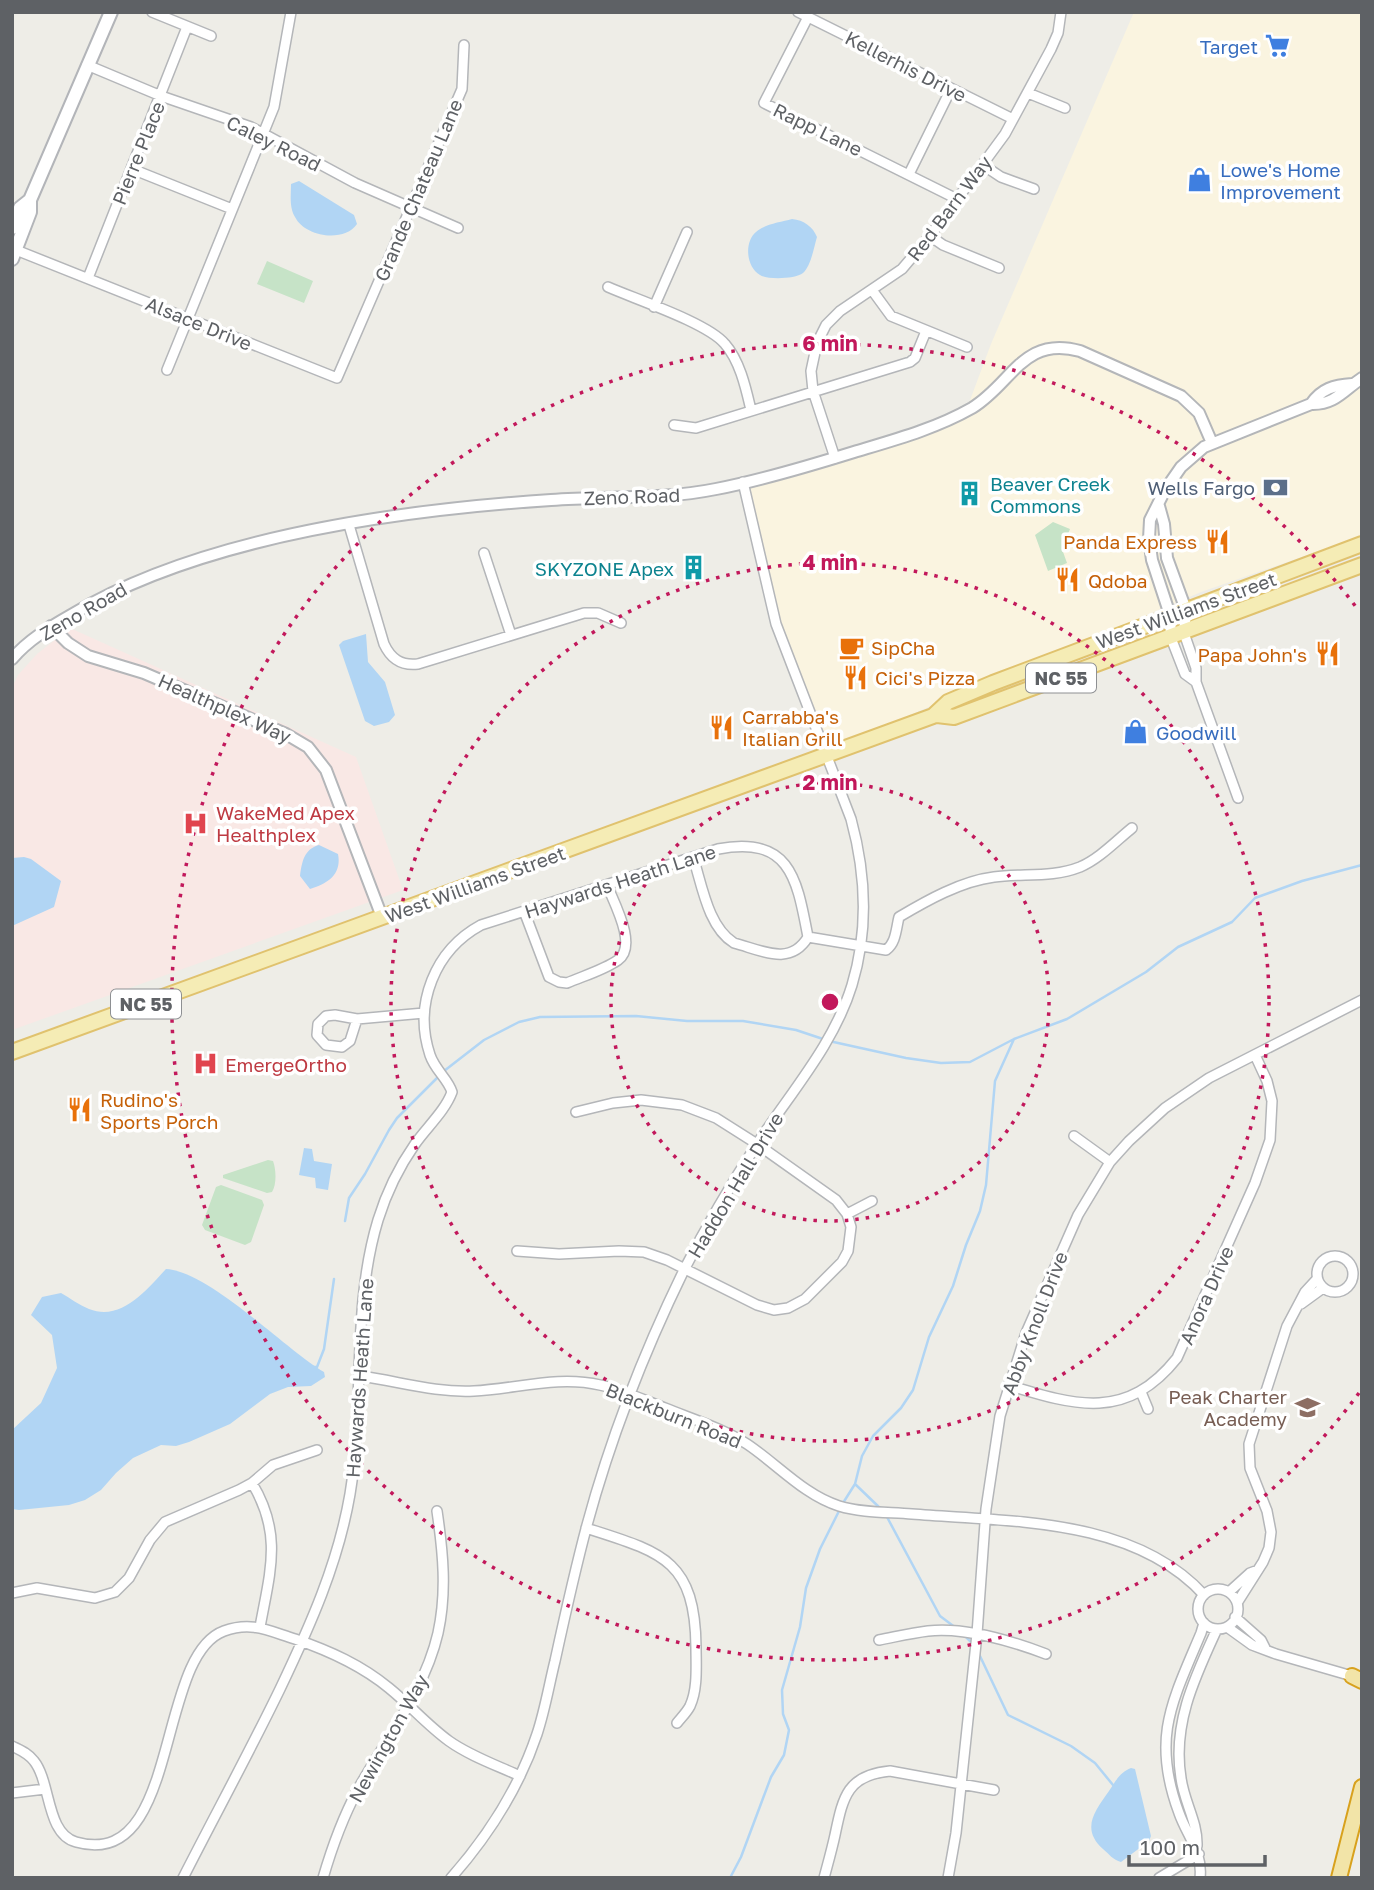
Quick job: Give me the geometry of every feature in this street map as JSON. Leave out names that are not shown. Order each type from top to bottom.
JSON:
[{"type":"highway","points":[[1339,1878],[1362,1787]]},
{"type":"highway","points":[[1347,1878],[1362,1825]]},
{"type":"main road","points":[[14,255],[30,212],[30,200],[111,12]]},
{"type":"main road","points":[[12,228],[20,208],[30,200]]},
{"type":"main road","name":"West Williams Street","points":[[12,1052],[937,715],[948,702],[1170,615],[1362,544]]},
{"type":"main road","name":"West Williams Street","points":[[937,715],[954,718],[1362,565]]},
{"type":"street","points":[[152,12],[211,36]]},
{"type":"street","points":[[167,370],[264,134],[278,93],[291,12]]},
{"type":"street","name":"Kellerhis Drive","points":[[798,12],[1013,119]]},
{"type":"street","name":"Red Barn Way","points":[[835,458],[813,391],[811,371],[814,355],[826,325],[841,311],[902,269],[930,236],[983,165],[1013,119],[1051,49],[1058,33],[1061,12]]},
{"type":"street","name":"Rapp Lane","points":[[808,17],[764,103],[957,199]]},
{"type":"street","name":"Pierre Place","points":[[88,278],[187,27]]},
{"type":"street","name":"Grande Chateau Lane","points":[[358,333],[461,89],[464,44]]},
{"type":"street","name":"Caley Road","points":[[87,65],[161,96],[251,127],[355,183],[458,228]]},
{"type":"street","points":[[909,174],[951,89]]},
{"type":"street","points":[[1028,93],[1065,108]]},
{"type":"street","points":[[983,165],[1002,177],[1034,188]]},
{"type":"street","points":[[132,169],[232,209]]},
{"type":"street","points":[[654,307],[687,232]]},
{"type":"street","points":[[930,236],[943,245],[999,268]]},
{"type":"street","name":"Alsace Drive","points":[[14,255],[88,278],[337,378],[358,333]]},
{"type":"street","points":[[608,287],[706,330],[727,346],[736,363],[751,410]]},
{"type":"street","points":[[872,290],[891,316],[967,347]]},
{"type":"street","points":[[674,425],[696,428],[910,362],[915,358],[926,331]]},
{"type":"street","name":"Zeno Road","points":[[12,659],[51,626],[108,593],[231,550],[349,525],[503,503],[687,494],[783,473],[835,458],[914,434],[959,415],[987,398],[1013,368],[1028,356],[1054,348],[1080,351],[1181,396],[1199,413],[1212,443]]},
{"type":"street","points":[[1238,798],[1196,682],[1196,668],[1177,635],[1170,615],[1150,550],[1150,520],[1165,490],[1194,454],[1212,443],[1311,404],[1322,404],[1342,396],[1357,381]]},
{"type":"street","name":"Haddon Hall Drive","points":[[450,1878],[491,1826],[520,1776],[543,1715],[586,1528],[611,1443],[629,1394],[685,1268],[757,1144],[831,1034],[853,983],[864,914],[862,872],[850,819],[776,624],[743,482]]},
{"type":"street","points":[[1159,506],[1164,524],[1167,558],[1185,610],[1177,635]]},
{"type":"street","points":[[349,525],[384,644],[394,659],[407,664],[418,664],[584,613],[598,613],[621,623]]},
{"type":"street","points":[[484,553],[510,635]]},
{"type":"street","name":"Healthplex Way","points":[[51,626],[68,643],[88,656],[144,673],[286,734],[308,747],[320,760],[332,782],[382,917]]},
{"type":"street","points":[[693,857],[719,932],[734,943],[784,955],[796,952],[807,937],[886,950],[894,940],[898,917],[937,895],[992,877],[1050,874],[1081,866],[1097,857],[1132,828]]},
{"type":"street","name":"Haywards Heath Lane","points":[[183,1878],[303,1642],[320,1601],[345,1519],[355,1456],[364,1280],[379,1219],[403,1163],[452,1092],[430,1057],[424,1013],[432,976],[445,955],[454,944],[481,925],[718,849],[743,845],[762,849],[778,858],[795,880],[807,937]]},
{"type":"street","points":[[524,911],[549,977],[568,983],[618,960],[627,947],[626,936],[607,885]]},
{"type":"street","name":"Abby Knoll Drive","points":[[948,1878],[956,1833],[993,1454],[1008,1385],[1026,1333],[1073,1225],[1110,1162],[1165,1108],[1209,1078],[1362,1000]]},
{"type":"street","points":[[357,1019],[350,1041],[342,1047],[326,1045],[317,1035],[318,1024],[326,1016],[357,1019],[424,1013]]},
{"type":"street","name":"Anora Drive","points":[[1008,1385],[1080,1403],[1110,1403],[1141,1392],[1168,1369],[1180,1352],[1266,1154],[1272,1127],[1272,1101],[1267,1081],[1255,1055]]},
{"type":"street","points":[[517,1251],[571,1254],[633,1251],[654,1255],[757,1305],[774,1310],[788,1308],[805,1299],[842,1262],[850,1241],[850,1227],[847,1214],[836,1200],[757,1144],[707,1113],[669,1103],[627,1101],[576,1112]]},
{"type":"street","points":[[1074,1136],[1110,1162]]},
{"type":"street","points":[[847,1214],[872,1201]]},
{"type":"street","points":[[1237,1603],[1266,1555],[1271,1532],[1267,1511],[1250,1468],[1249,1444],[1294,1310],[1320,1284]]},
{"type":"street","name":"Blackburn Road","points":[[359,1376],[432,1389],[461,1391],[574,1381],[600,1385],[732,1436],[812,1493],[838,1506],[1080,1531],[1154,1556],[1175,1568],[1204,1595]]},
{"type":"street","points":[[1141,1392],[1148,1409]]},
{"type":"street","points":[[12,1593],[37,1588],[95,1598],[115,1592],[129,1578],[150,1540],[165,1522],[227,1497],[252,1483],[273,1465],[317,1450]]},
{"type":"street","points":[[252,1483],[266,1510],[273,1546],[260,1627]]},
{"type":"street","name":"Newington Way","points":[[323,1878],[341,1826],[357,1791],[407,1705],[431,1656],[441,1618],[443,1570],[437,1511]]},
{"type":"street","points":[[586,1528],[636,1543],[658,1554],[673,1567],[686,1585],[696,1619],[695,1686],[690,1706],[677,1723]]},
{"type":"street","points":[[1229,1592],[1250,1573],[1258,1570]]},
{"type":"street","points":[[1198,1851],[1175,1802],[1166,1760],[1166,1735],[1174,1696],[1203,1623],[1199,1606],[1204,1595],[1216,1589],[1229,1592],[1237,1603],[1236,1617],[1222,1628],[1187,1699],[1181,1721],[1181,1780],[1198,1833],[1200,1878]]},
{"type":"street","points":[[1236,1617],[1261,1640],[1265,1648]]},
{"type":"street","points":[[1203,1623],[1209,1628],[1222,1628],[1252,1645],[1276,1654],[1359,1678]]},
{"type":"street","points":[[12,1746],[33,1759],[58,1828],[70,1840],[94,1844],[110,1842],[134,1823],[153,1791],[187,1677],[200,1651],[210,1639],[223,1632],[260,1627],[314,1644],[360,1668],[452,1743],[520,1776]]},
{"type":"street","points":[[879,1640],[930,1631],[976,1634],[1003,1639],[1046,1654]]},
{"type":"street","points":[[1166,1760],[1179,1759]]},
{"type":"street","points":[[824,1878],[841,1805],[848,1790],[859,1779],[890,1771],[994,1790]]},
{"type":"street","points":[[12,1793],[45,1789]]},
{"type":"street","points":[[1158,1878],[1198,1851]]},
{"type":"shaded area","name":"Beaver Creek Commons","points":[[1134,12],[1362,12],[1362,536],[1201,592],[827,750],[776,624],[743,482],[783,473],[966,411],[991,344]]},
{"type":"shaded area","name":"WakeMed Apex Healthplex","points":[[70,628],[356,757],[403,890],[12,1030],[12,688],[18,675],[37,654]]},
{"type":"green space","points":[[267,261],[313,281],[304,303],[257,284]]},
{"type":"green space","points":[[1053,522],[1070,529],[1062,549],[1067,563],[1048,571],[1035,535]]},
{"type":"green space","points":[[268,1160],[273,1161],[275,1168],[272,1192],[267,1193],[223,1178],[223,1175]]},
{"type":"green space","points":[[221,1185],[262,1200],[264,1205],[251,1242],[245,1245],[205,1230],[202,1225],[216,1187]]},
{"type":"water","points":[[299,181],[354,215],[357,224],[343,234],[325,235],[300,224],[291,205],[291,184]]},
{"type":"water","points":[[792,219],[807,225],[817,237],[808,266],[803,273],[794,277],[775,278],[760,275],[749,261],[748,248],[752,236],[764,227]]},
{"type":"water","points":[[366,634],[368,662],[385,682],[395,715],[389,722],[374,726],[365,721],[339,645],[343,641]]},
{"type":"water","points":[[319,845],[338,854],[338,867],[328,881],[310,889],[300,876],[302,866],[307,853]]},
{"type":"water","points":[[12,858],[31,859],[61,881],[54,907],[12,926]]},
{"type":"water","points":[[304,1148],[312,1149],[314,1161],[332,1164],[328,1190],[316,1188],[315,1178],[299,1175]]},
{"type":"water","points":[[166,1269],[184,1273],[225,1296],[324,1372],[325,1377],[311,1386],[288,1387],[270,1394],[230,1424],[189,1442],[176,1446],[161,1445],[133,1458],[101,1490],[85,1500],[69,1505],[12,1509],[12,1430],[41,1403],[57,1368],[52,1335],[31,1315],[42,1297],[61,1293],[89,1309],[112,1311],[142,1294]]},
{"type":"water","points":[[1131,1768],[1135,1769],[1151,1836],[1149,1841],[1121,1862],[1111,1857],[1096,1842],[1091,1827],[1095,1813],[1118,1778]]},
{"type":"waterway","points":[[444,1071],[484,1040],[519,1022],[540,1017],[636,1016],[687,1021],[743,1021],[796,1030],[829,1041],[906,1058],[941,1063],[970,1062],[1014,1039],[1067,1019],[1146,972],[1178,947],[1232,922],[1255,898],[1302,881],[1362,865]]},
{"type":"waterway","points":[[843,1503],[855,1484],[862,1456],[873,1436],[901,1408],[913,1390],[929,1337],[953,1286],[980,1211],[986,1185],[995,1081],[1014,1039]]},
{"type":"waterway","points":[[345,1221],[349,1198],[389,1130],[397,1118],[439,1076]]},
{"type":"waterway","points":[[313,1367],[317,1367],[324,1349],[334,1279]]},
{"type":"waterway","points":[[855,1484],[881,1509]]},
{"type":"waterway","points":[[730,1878],[741,1857],[771,1777],[784,1755],[789,1730],[783,1714],[782,1690],[800,1627],[806,1588],[820,1549],[840,1509]]},
{"type":"waterway","points":[[887,1517],[940,1616],[956,1628]]},
{"type":"waterway","points":[[964,1635],[974,1645]]},
{"type":"waterway","points":[[979,1654],[1008,1715],[1071,1746],[1095,1763],[1113,1785]]},
{"type":"place","name":"Target","points":[[1278,46]]},
{"type":"place","name":"Lowe's Home Improvement","points":[[1200,180]]},
{"type":"place","name":"Wells Fargo","points":[[1275,487]]},
{"type":"place","name":"Beaver Creek Commons","points":[[970,494]]},
{"type":"place","name":"Panda Express","points":[[1217,541]]},
{"type":"place","name":"SKYZONE Apex","points":[[694,568]]},
{"type":"place","name":"Qdoba","points":[[1068,580]]},
{"type":"place","name":"SipCha","points":[[851,647]]},
{"type":"place","name":"Papa John's","points":[[1327,654]]},
{"type":"place","name":"Cici's Pizza","points":[[855,677]]},
{"type":"place","name":"Carrabba's Italian Grill","points":[[722,727]]},
{"type":"place","name":"Goodwill","points":[[1136,732]]},
{"type":"place","name":"WakeMed Apex Healthplex","points":[[196,823]]},
{"type":"place","name":"EmergeOrtho","points":[[205,1064]]},
{"type":"place","name":"Rudino's Sports Porch","points":[[80,1110]]},
{"type":"place","name":"Peak Charter Academy","points":[[1307,1407]]}]
